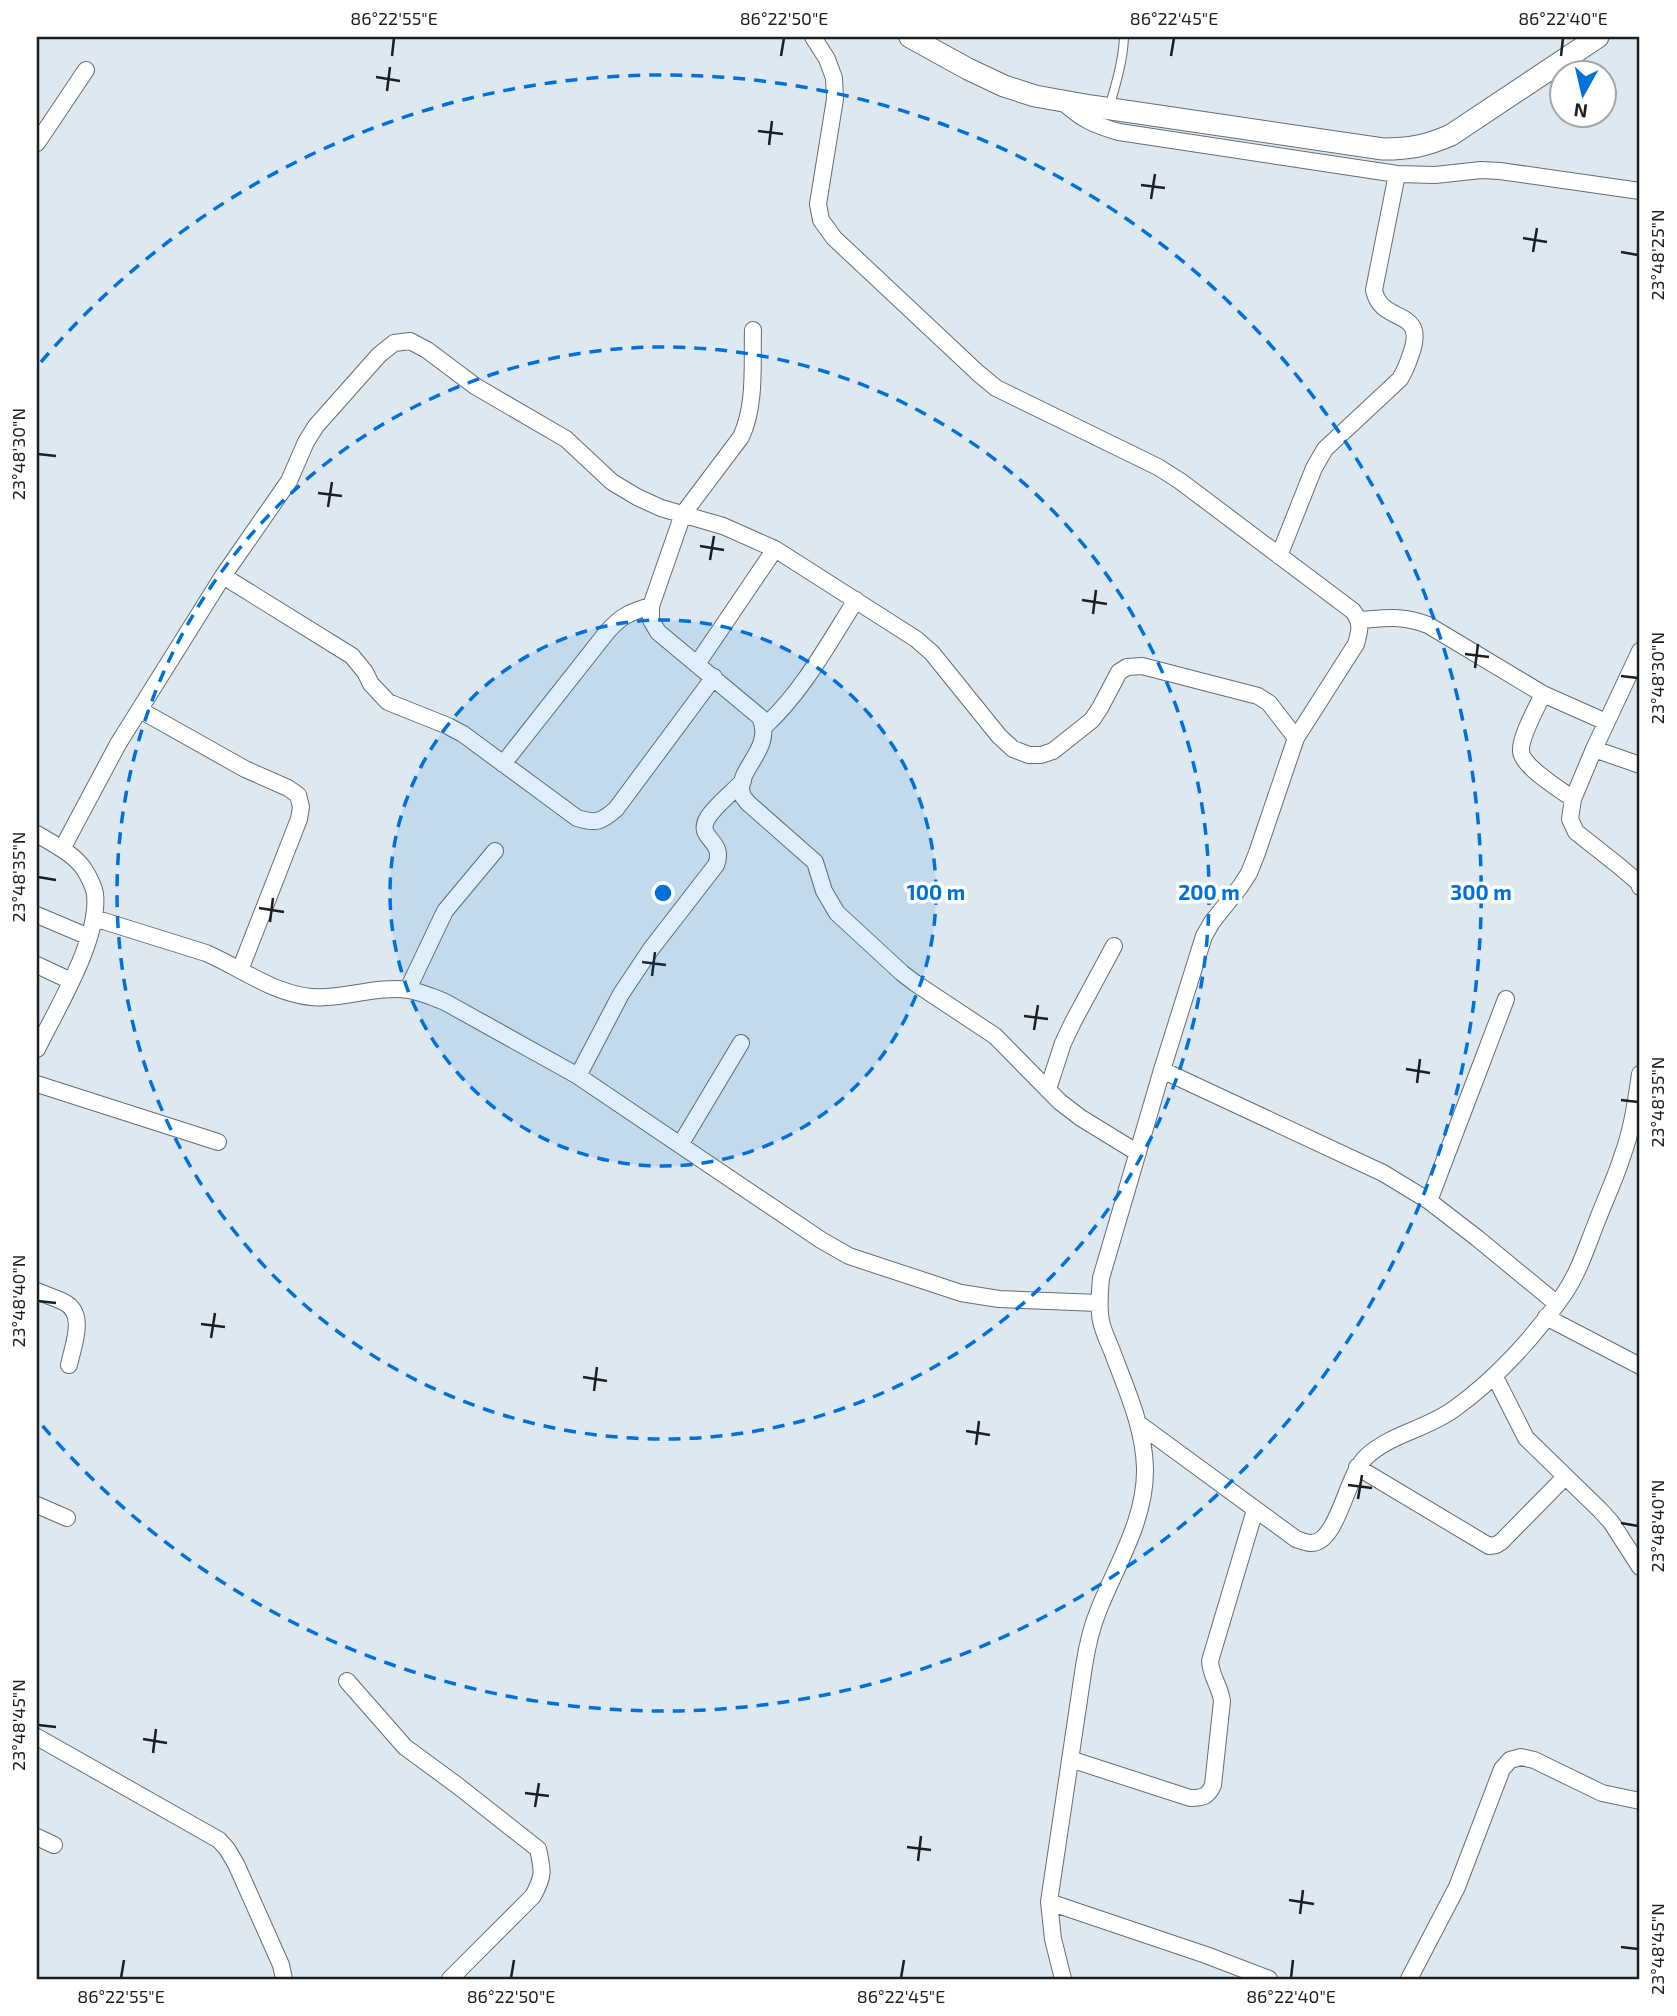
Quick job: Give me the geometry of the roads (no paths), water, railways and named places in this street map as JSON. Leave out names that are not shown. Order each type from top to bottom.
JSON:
[{"type":"main road","points":[[910,37],[1004,86],[1035,96],[1383,149],[1409,149],[1430,145],[1451,135],[1598,37]]},
{"type":"street","points":[[813,37],[827,59],[834,78],[835,99],[818,204],[821,220],[834,238],[996,388],[1158,467],[1180,481],[1353,611],[1360,621],[1356,644],[1296,738],[1258,853],[1240,887],[1204,936],[1101,1278],[1098,1303],[1101,1321],[1139,1423],[1145,1473],[1143,1499],[1135,1526],[1089,1637],[1049,1902],[1053,1939],[1063,1979]]},
{"type":"street","points":[[37,142],[86,71]]},
{"type":"street","points":[[1062,101],[1077,116],[1097,126],[1119,132],[1397,174],[1435,175],[1481,170],[1500,171],[1640,191]]},
{"type":"street","points":[[1279,556],[1314,468],[1325,449],[1399,379],[1406,369],[1416,340],[1411,323],[1385,309],[1376,300],[1374,290],[1397,174]]},
{"type":"street","points":[[578,1076],[621,994],[651,948],[716,865],[718,847],[707,836],[704,827],[708,817],[743,781],[765,737],[765,726],[761,717],[659,632],[651,620],[650,606],[683,514],[741,437],[746,425],[750,410],[753,330]]},
{"type":"street","points":[[62,849],[118,744],[223,576],[289,481],[316,426],[379,355],[394,343],[410,341],[427,350],[475,386],[566,439],[612,482],[637,497],[661,508],[736,531],[775,549],[916,639],[932,653],[999,736],[1013,749],[1029,755],[1053,751],[1092,719],[1119,672],[1127,667],[1142,667],[1258,696],[1269,703],[1296,738]]},
{"type":"street","points":[[697,664],[775,549]]},
{"type":"street","points":[[223,576],[352,656],[371,684],[388,702],[448,726],[577,818],[591,822],[604,820],[616,809],[713,677]]},
{"type":"street","points":[[765,726],[800,688],[856,600]]},
{"type":"street","points":[[503,764],[619,619],[650,606]]},
{"type":"street","points":[[1360,621],[1411,618],[1428,625],[1543,694],[1606,722]]},
{"type":"street","points":[[1640,654],[1594,749],[1573,799],[1570,819],[1576,832],[1640,884]]},
{"type":"street","points":[[1543,694],[1521,743],[1521,753],[1526,763],[1573,799]]},
{"type":"street","points":[[140,710],[244,769],[298,795],[301,807],[299,819],[240,970]]},
{"type":"street","points":[[1594,749],[1640,765]]},
{"type":"street","points":[[743,781],[742,794],[748,803],[815,862],[824,891],[837,912],[915,983],[995,1036],[1060,1102],[1138,1153]]},
{"type":"street","points":[[37,834],[62,849],[84,869],[95,891],[94,918],[89,937],[71,981],[42,1023],[37,1048]]},
{"type":"street","points":[[408,989],[445,911],[495,851]]},
{"type":"street","points":[[37,915],[89,937]]},
{"type":"street","points":[[94,918],[206,953],[257,981],[295,995],[313,998],[408,989],[445,1002],[578,1076],[821,1240],[849,1256],[961,1293],[999,1299],[1098,1303]]},
{"type":"street","points":[[1048,1089],[1063,1043],[1114,946]]},
{"type":"street","points":[[37,965],[71,981]]},
{"type":"street","points":[[1429,1201],[1506,999]]},
{"type":"street","points":[[680,1145],[741,1043]]},
{"type":"street","points":[[1162,1070],[1383,1173],[1429,1201],[1556,1303]]},
{"type":"street","points":[[1139,1423],[1296,1539],[1311,1543],[1325,1539],[1357,1467],[1367,1456],[1383,1445],[1437,1420],[1495,1377],[1564,1293],[1580,1265],[1637,1121],[1640,1074]]},
{"type":"street","points":[[37,1084],[218,1142]]},
{"type":"street","points":[[37,1291],[66,1303],[76,1312],[78,1323],[69,1365]]},
{"type":"street","points":[[1546,1317],[1640,1366]]},
{"type":"street","points":[[1495,1377],[1526,1438],[1611,1522],[1640,1567]]},
{"type":"street","points":[[1357,1467],[1489,1546],[1501,1542],[1565,1477]]},
{"type":"street","points":[[37,1505],[67,1518]]},
{"type":"street","points":[[1070,1759],[1190,1798],[1202,1798],[1209,1793],[1213,1785],[1222,1701],[1221,1691],[1211,1673],[1210,1661],[1255,1510]]},
{"type":"street","points":[[346,1681],[405,1747],[538,1849],[542,1880],[533,1896],[450,1979]]},
{"type":"street","points":[[37,1737],[219,1840],[236,1864],[281,1965],[284,1979]]},
{"type":"street","points":[[1409,1979],[1449,1905],[1502,1769],[1510,1760],[1521,1757],[1534,1760],[1602,1793],[1640,1801]]},
{"type":"street","points":[[37,1837],[54,1845]]},
{"type":"street","points":[[1049,1902],[1269,1979]]},
{"type":"lane","points":[[1109,108],[1118,78],[1124,37]]}]
